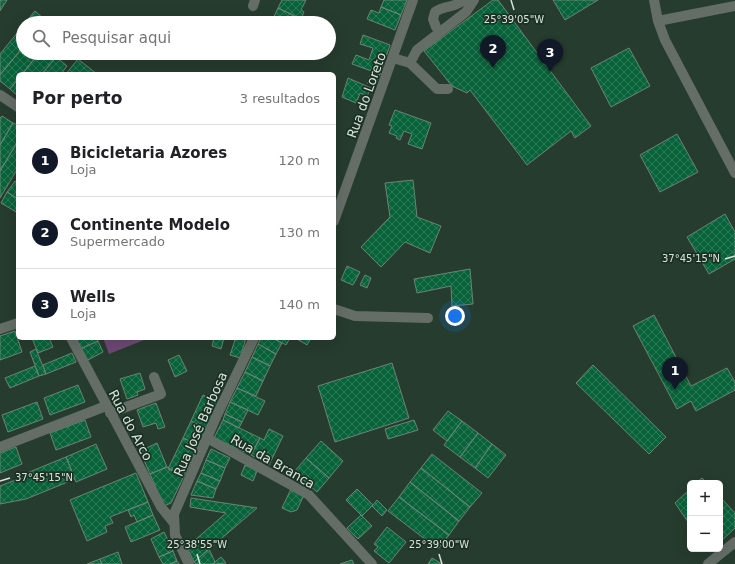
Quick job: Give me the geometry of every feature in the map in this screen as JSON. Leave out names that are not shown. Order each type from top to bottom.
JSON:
[{"type":"street","name":"Rua do Loreto","points":[[336,215],[414,0]]},
{"type":"street","points":[[436,27],[433,19],[435,12],[447,6],[455,6],[463,0]]},
{"type":"street","points":[[410,63],[417,50],[466,12],[474,0]]},
{"type":"street","points":[[654,0],[658,21],[665,40],[735,173]]},
{"type":"street","points":[[658,21],[735,6]]},
{"type":"street","points":[[393,58],[410,63],[437,89],[448,89]]},
{"type":"street","points":[[0,95],[16,106]]},
{"type":"street","points":[[336,309],[355,316],[428,318]]},
{"type":"street","points":[[0,329],[16,324]]},
{"type":"street","name":"Rua do Arco","points":[[71,340],[161,507],[173,522]]},
{"type":"street","name":"Rua José Barbosa","points":[[173,522],[178,504],[207,438],[253,340]]},
{"type":"street","points":[[0,447],[108,410],[161,394],[154,377]]},
{"type":"street","name":"Rua da Branca","points":[[207,438],[308,495],[372,564]]},
{"type":"street","points":[[173,522],[175,535],[190,564]]},
{"type":"street","points":[[708,564],[735,542]]},
{"type":"shaded area","points":[[104,340],[144,340],[109,354]]},
{"type":"building","points":[[0,0],[7,0],[0,11]]},
{"type":"building","points":[[282,0],[306,0],[301,10],[304,12],[302,16],[295,16],[278,8]]},
{"type":"building","points":[[384,0],[407,0],[401,15],[381,7]]},
{"type":"building","points":[[493,0],[498,0],[591,126],[575,138],[571,131],[527,165],[470,90],[467,93],[452,86],[424,51]]},
{"type":"building","points":[[553,0],[598,0],[565,20]]},
{"type":"building","points":[[381,7],[401,15],[395,30],[367,19],[371,10],[379,13]]},
{"type":"building","points":[[278,8],[293,15],[292,16],[274,16]]},
{"type":"building","points":[[35,11],[41,16],[31,16]]},
{"type":"building","points":[[16,35],[16,56],[0,75],[0,54]]},
{"type":"building","points":[[363,35],[390,45],[380,74],[352,64],[356,55],[369,60],[373,48],[360,44]]},
{"type":"building","points":[[629,48],[650,86],[611,107],[591,68]]},
{"type":"building","points":[[16,56],[16,60],[33,60],[24,72],[16,72],[16,82],[10,89],[0,81],[0,75]]},
{"type":"building","points":[[33,60],[53,60],[44,72],[24,72]]},
{"type":"building","points":[[54,60],[60,60],[67,66],[62,72],[44,72]]},
{"type":"building","points":[[77,60],[79,60],[94,72],[68,72]]},
{"type":"building","points":[[372,71],[380,74],[375,86],[367,83]]},
{"type":"building","points":[[348,78],[371,88],[367,96],[360,93],[356,103],[342,97]]},
{"type":"building","points":[[16,82],[16,94],[10,89]]},
{"type":"building","points":[[395,110],[431,123],[422,149],[408,144],[412,134],[404,131],[400,140],[396,138],[397,136],[389,133],[392,126],[389,125]]},
{"type":"building","points":[[2,116],[13,123],[0,145],[0,118]]},
{"type":"building","points":[[13,123],[16,124],[16,144],[0,171],[0,145]]},
{"type":"building","points":[[677,134],[698,172],[660,192],[640,155]]},
{"type":"building","points":[[16,144],[16,171],[0,198],[0,171]]},
{"type":"building","points":[[413,180],[417,217],[441,226],[430,253],[405,242],[381,267],[361,247],[390,217],[385,183]]},
{"type":"building","points":[[15,181],[16,182],[16,198],[7,192]]},
{"type":"building","points":[[7,192],[16,198],[16,212],[1,203]]},
{"type":"building","points":[[725,214],[735,232],[735,259],[709,274],[687,237]]},
{"type":"building","points":[[347,266],[360,272],[353,285],[341,280]]},
{"type":"building","points":[[470,269],[473,304],[452,306],[451,286],[417,293],[414,279]]},
{"type":"building","points":[[365,275],[371,278],[367,288],[360,285]]},
{"type":"building","points":[[654,315],[691,386],[727,368],[735,382],[735,390],[696,411],[691,401],[677,409],[633,326]]},
{"type":"building","points":[[15,331],[16,340],[18,340],[22,352],[0,360],[0,336]]},
{"type":"building","points":[[33,340],[50,340],[53,347],[38,353]]},
{"type":"building","points":[[78,340],[98,341],[80,349]]},
{"type":"building","points":[[214,340],[223,340],[221,349],[212,346]]},
{"type":"building","points":[[235,340],[245,340],[240,358],[230,355]]},
{"type":"building","points":[[260,340],[277,340],[282,343],[276,354],[258,344]]},
{"type":"building","points":[[277,340],[289,340],[286,345]]},
{"type":"building","points":[[298,340],[310,340],[307,345]]},
{"type":"building","points":[[98,341],[103,352],[86,361],[80,349]]},
{"type":"building","points":[[258,344],[276,354],[270,366],[252,357]]},
{"type":"building","points":[[36,349],[46,374],[39,376],[30,352]]},
{"type":"building","points":[[72,353],[76,362],[46,374],[43,365]]},
{"type":"building","points":[[179,355],[187,371],[175,377],[168,360]]},
{"type":"building","points":[[252,357],[270,366],[263,381],[245,372]]},
{"type":"building","points":[[392,363],[409,418],[335,442],[318,386]]},
{"type":"building","points":[[593,365],[666,437],[649,454],[576,383]]},
{"type":"building","points":[[35,366],[39,376],[10,388],[5,378]]},
{"type":"building","points":[[245,372],[263,381],[256,396],[237,388]]},
{"type":"building","points":[[140,373],[145,389],[137,392],[138,395],[127,399],[120,379]]},
{"type":"building","points":[[78,385],[85,402],[50,415],[44,398]]},
{"type":"building","points":[[237,388],[265,401],[258,415],[230,402]]},
{"type":"building","points":[[203,395],[219,402],[206,429],[191,421]]},
{"type":"building","points":[[37,402],[43,419],[8,432],[2,415]]},
{"type":"building","points":[[230,402],[248,410],[242,422],[225,414]]},
{"type":"building","points":[[156,403],[165,427],[158,429],[156,423],[143,427],[137,410]]},
{"type":"building","points":[[448,411],[462,421],[447,441],[433,430]]},
{"type":"building","points":[[225,414],[242,422],[239,428],[223,420]]},
{"type":"building","points":[[85,420],[91,437],[56,450],[50,433]]},
{"type":"building","points":[[223,420],[260,438],[251,455],[214,438]]},
{"type":"building","points":[[414,420],[418,430],[388,439],[385,429]]},
{"type":"building","points":[[191,421],[206,429],[199,445],[183,438]]},
{"type":"building","points":[[462,421],[478,433],[460,457],[444,445]]},
{"type":"building","points":[[269,429],[283,436],[269,465],[251,455],[260,438],[264,440]]},
{"type":"building","points":[[478,433],[492,444],[475,468],[460,457]]},
{"type":"building","points":[[183,438],[199,445],[184,476],[168,469]]},
{"type":"building","points":[[321,441],[343,461],[329,478],[306,458]]},
{"type":"building","points":[[157,443],[167,467],[150,474],[140,451]]},
{"type":"building","points":[[96,444],[107,469],[76,482],[66,457]]},
{"type":"building","points":[[492,444],[506,455],[488,478],[475,468]]},
{"type":"building","points":[[16,447],[22,464],[0,473],[0,453]]},
{"type":"building","points":[[211,449],[230,458],[225,468],[206,460]]},
{"type":"building","points":[[432,454],[482,493],[470,507],[421,468]]},
{"type":"building","points":[[66,457],[75,479],[26,499],[0,504],[0,486],[18,479],[17,477]]},
{"type":"building","points":[[306,458],[329,478],[317,492],[294,472]]},
{"type":"building","points":[[206,460],[225,468],[220,481],[201,473]]},
{"type":"building","points":[[245,465],[257,471],[253,481],[241,475]]},
{"type":"building","points":[[167,467],[184,476],[171,503],[164,506],[150,474]]},
{"type":"building","points":[[421,468],[470,507],[459,521],[410,482]]},
{"type":"building","points":[[136,473],[148,502],[110,517],[113,523],[105,526],[107,532],[87,541],[70,500]]},
{"type":"building","points":[[201,473],[220,481],[216,489],[197,481]]},
{"type":"building","points":[[197,481],[216,489],[213,498],[191,495]]},
{"type":"building","points":[[410,482],[459,521],[449,535],[399,497]]},
{"type":"building","points":[[291,489],[304,495],[297,510],[291,512],[282,508]]},
{"type":"building","points":[[357,489],[373,505],[362,516],[346,500]]},
{"type":"building","points":[[687,492],[687,521],[675,503]]},
{"type":"building","points":[[399,497],[449,535],[438,549],[388,511]]},
{"type":"building","points":[[191,498],[257,508],[194,562],[187,547],[226,513],[190,507]]},
{"type":"building","points":[[377,500],[387,510],[382,516],[372,506]]},
{"type":"building","points":[[723,500],[735,513],[735,528],[723,539]]},
{"type":"building","points":[[148,502],[153,515],[137,522],[134,515],[131,517],[128,510]]},
{"type":"building","points":[[153,515],[160,530],[131,542],[125,527]]},
{"type":"building","points":[[361,515],[372,526],[358,539],[347,528]]},
{"type":"building","points":[[387,527],[406,542],[389,563],[374,551],[378,547],[374,544]]},
{"type":"building","points":[[164,532],[173,551],[159,557],[151,539]]},
{"type":"building","points":[[209,549],[215,562],[213,564],[196,564],[194,562]]},
{"type":"building","points":[[173,551],[177,561],[170,564],[163,564],[159,557]]},
{"type":"building","points":[[118,552],[122,564],[102,564],[100,559]]},
{"type":"building","points":[[221,557],[226,563],[213,564],[215,562]]},
{"type":"building","points":[[432,558],[442,564],[428,564]]},
{"type":"building","points":[[100,559],[102,564],[87,564]]},
{"type":"building","points":[[352,560],[354,564],[340,564]]},
{"type":"building","points":[[177,561],[179,564],[170,564]]},
{"type":"place","name":"Continente Modelo","points":[[493,68]]},
{"type":"place","name":"Wells","points":[[550,72]]},
{"type":"place","name":"Bicicletaria Azores","points":[[675,390]]}]
